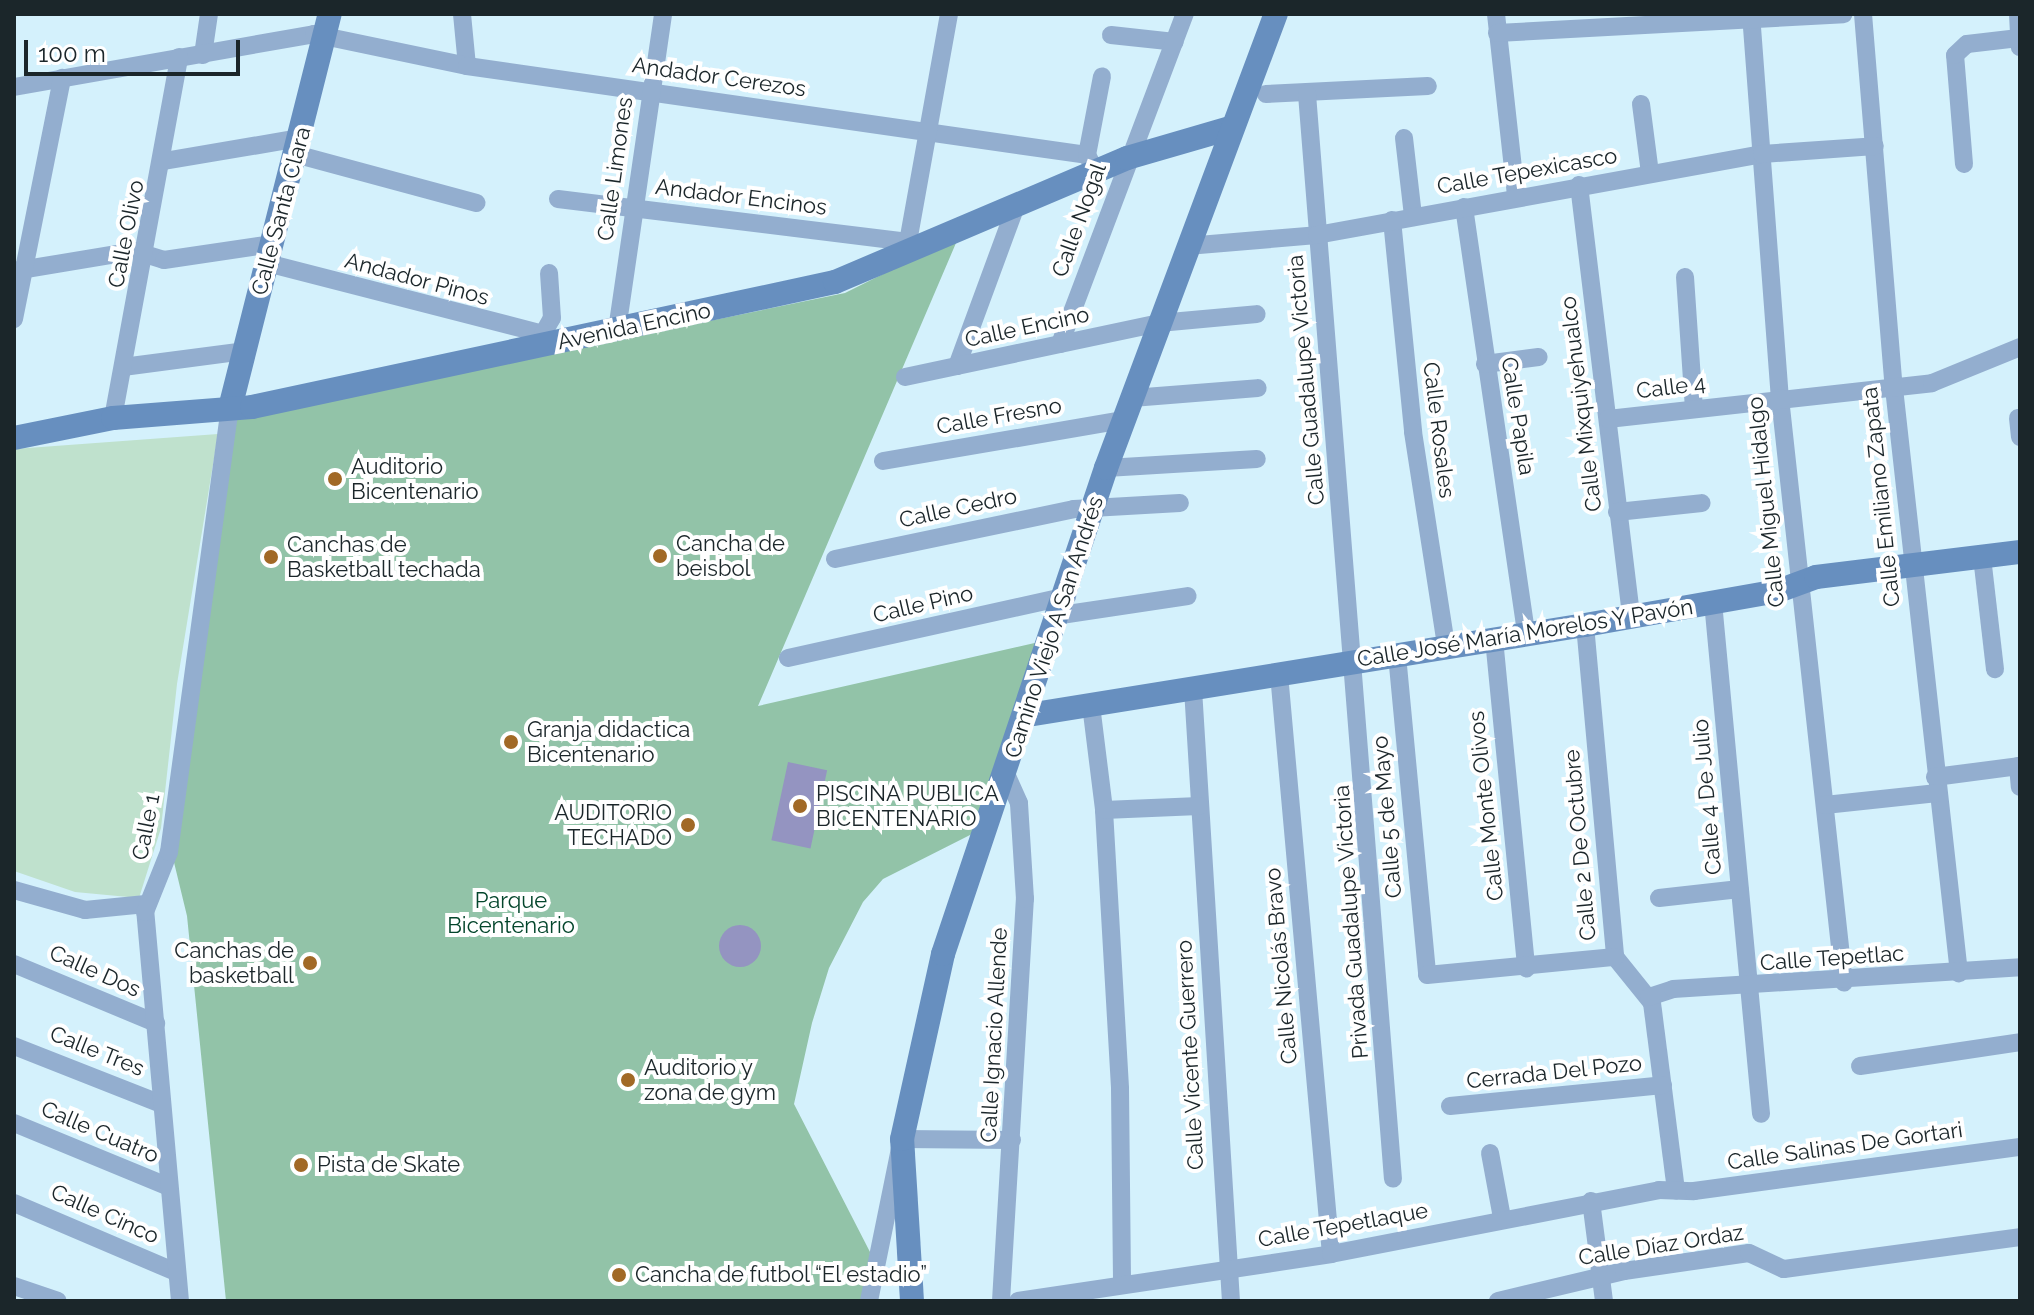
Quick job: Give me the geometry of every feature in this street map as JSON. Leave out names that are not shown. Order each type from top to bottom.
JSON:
[{"type":"street","points":[[203,55],[209,14]]},
{"type":"street","points":[[462,14],[467,66]]},
{"type":"street","name":"Calle Limones","points":[[617,330],[663,14]]},
{"type":"street","points":[[907,248],[948,14]]},
{"type":"street","name":"Calle Nogal","points":[[1060,344],[1127,158],[1185,14]]},
{"type":"street","name":"Camino Viejo A San Andrés","points":[[869,1301],[943,954],[1028,715],[1106,468],[1230,128],[1276,14]]},
{"type":"street","points":[[1516,196],[1496,23],[1843,14]]},
{"type":"street","name":"Calle Emiliano Zapata","points":[[1863,14],[1894,388],[1959,973]]},
{"type":"street","points":[[2018,14],[2020,51]]},
{"type":"street","name":"Calle Miguel Hidalgo","points":[[1752,16],[1780,398],[1844,983]]},
{"type":"street","points":[[14,87],[203,55],[329,25]]},
{"type":"street","name":"Andador Cerezos","points":[[329,25],[467,66],[928,132],[1092,163]]},
{"type":"street","name":"Calle Santa Clara","points":[[230,408],[329,25]]},
{"type":"street","points":[[1111,35],[1175,42]]},
{"type":"street","points":[[1964,164],[1955,55],[1967,44],[2019,38]]},
{"type":"street","name":"Calle Olivo","points":[[113,418],[147,254],[179,57]]},
{"type":"street","points":[[1092,163],[1102,76]]},
{"type":"street","points":[[14,319],[19,270],[62,78]]},
{"type":"street","points":[[1266,94],[1428,86]]},
{"type":"street","name":"Calle Guadalupe Victoria","points":[[1307,94],[1356,662]]},
{"type":"street","points":[[1641,104],[1650,173]]},
{"type":"street","name":"Avenida Encino","points":[[14,438],[113,418],[230,408],[541,340],[617,330],[835,282],[907,248],[1016,206],[1092,163],[1127,158],[1230,128]]},
{"type":"street","points":[[1404,138],[1413,216]]},
{"type":"street","points":[[164,161],[298,146],[477,203]]},
{"type":"street","name":"Calle Tepexicasco","points":[[1187,246],[1317,235],[1516,196],[1762,154],[1875,146]]},
{"type":"street","name":"Calle Mixquiyehualco","points":[[1579,185],[1631,617]]},
{"type":"street","name":"Andador Encinos","points":[[558,199],[907,248]]},
{"type":"street","points":[[957,366],[1016,206]]},
{"type":"street","name":"Calle Papila","points":[[1464,207],[1526,633]]},
{"type":"street","name":"Calle Rosales","points":[[1392,220],[1413,432],[1446,646]]},
{"type":"street","points":[[19,270],[147,254],[164,260],[270,253]]},
{"type":"street","name":"Andador Pinos","points":[[270,253],[541,340]]},
{"type":"street","points":[[541,340],[552,318],[549,273]]},
{"type":"street","points":[[1685,277],[1694,408]]},
{"type":"street","name":"Calle Encino","points":[[905,377],[1159,323],[1257,314]]},
{"type":"street","name":"Calle 4","points":[[1608,419],[1894,388],[1950,379],[2020,347]]},
{"type":"street","points":[[123,367],[244,351]]},
{"type":"street","points":[[1485,364],[1539,357]]},
{"type":"street","name":"Calle Fresno","points":[[883,461],[1128,409],[1258,388]]},
{"type":"street","name":"Calle 1","points":[[180,1301],[167,1186],[146,904],[169,852],[230,408]]},
{"type":"street","points":[[1106,468],[1257,459]]},
{"type":"street","name":"Calle Cedro","points":[[835,559],[1092,510],[1180,503]]},
{"type":"street","points":[[1617,512],[1702,503]]},
{"type":"street","name":"Calle José María Morelos Y Pavón","points":[[1028,715],[1585,625],[1798,583],[2020,552]]},
{"type":"street","points":[[1982,557],[1995,669]]},
{"type":"street","name":"Calle Pino","points":[[788,658],[1064,605],[1188,596]]},
{"type":"street","name":"Calle 4 De Julio","points":[[1713,602],[1739,889],[1744,989],[1761,1114]]},
{"type":"street","name":"Calle 2 De Octubre","points":[[1585,625],[1615,957],[1649,997]]},
{"type":"street","name":"Calle Monte Olivos","points":[[1494,639],[1526,968]]},
{"type":"street","name":"Calle 5 de Mayo","points":[[1397,655],[1427,975],[1526,968]]},
{"type":"street","name":"Privada Guadalupe Victoria","points":[[1356,662],[1393,1179]]},
{"type":"street","name":"Calle Nicolás Bravo","points":[[1279,674],[1331,1254]]},
{"type":"street","name":"Calle Vicente Guerrero","points":[[1193,689],[1231,1301]]},
{"type":"street","points":[[1091,705],[1104,810],[1120,1089],[1116,1291]]},
{"type":"street","points":[[1825,805],[2019,766],[2020,787]]},
{"type":"street","name":"Calle Ignacio Allende","points":[[1001,1301],[1025,899],[1019,803],[1006,774]]},
{"type":"street","points":[[1104,810],[1199,806]]},
{"type":"street","points":[[1659,898],[1739,889]]},
{"type":"street","points":[[14,890],[85,910],[146,904]]},
{"type":"street","points":[[1526,968],[1615,957]]},
{"type":"street","name":"Calle Dos","points":[[14,964],[156,1023]]},
{"type":"street","name":"Calle Tepetlac","points":[[1649,997],[1673,989],[1744,989],[1844,983],[2020,967]]},
{"type":"street","points":[[1649,997],[1676,1190]]},
{"type":"street","points":[[1860,1066],[2020,1042]]},
{"type":"street","name":"Calle Tres","points":[[14,1046],[161,1104]]},
{"type":"street","name":"Cerrada Del Pozo","points":[[1450,1106],[1663,1085]]},
{"type":"street","name":"Calle Cuatro","points":[[14,1123],[167,1186]]},
{"type":"street","points":[[912,1301],[902,1139],[1012,1140]]},
{"type":"street","name":"Calle Salinas De Gortari","points":[[1676,1190],[2020,1147]]},
{"type":"street","points":[[1490,1153],[1502,1218]]},
{"type":"street","name":"Calle Tepetlaque","points":[[1018,1301],[1116,1291],[1227,1269],[1331,1254],[1591,1201],[1676,1190]]},
{"type":"street","points":[[1591,1201],[1604,1301]]},
{"type":"street","name":"Calle Cinco","points":[[14,1203],[176,1272]]},
{"type":"street","name":"Calle Díaz Ordaz","points":[[1498,1301],[1601,1277],[1749,1253],[1784,1269],[2020,1237]]},
{"type":"street","points":[[14,1286],[58,1301]]},
{"type":"green space","name":"Parque Bicentenario","points":[[959,236],[758,706],[1039,642],[974,833],[883,879],[863,902],[829,968],[812,1023],[794,1104],[870,1252],[867,1301],[226,1301],[187,916],[172,854],[236,418],[845,293]]},
{"type":"green space","points":[[218,434],[177,684],[161,828],[139,898],[75,892],[14,871],[14,449]]},
{"type":"water","name":"PISCINA PUBLICA BICENTENARIO","points":[[788,762],[827,770],[810,849],[771,840]]},
{"type":"water","points":[[740,925],[755,931],[761,946],[755,961],[740,967],[725,961],[719,946],[725,931]]},
{"type":"place","name":"Auditorio Bicentenario","points":[[335,479]]},
{"type":"place","name":"Cancha de beisbol","points":[[660,556]]},
{"type":"place","name":"Canchas de Basketball techada","points":[[271,557]]},
{"type":"place","name":"Granja didactica Bicentenario","points":[[511,742]]},
{"type":"place","name":"PISCINA PUBLICA BICENTENARIO","points":[[800,806]]},
{"type":"place","name":"AUDITORIO TECHADO","points":[[688,825]]},
{"type":"place","name":"Canchas de basketball","points":[[310,963]]},
{"type":"place","name":"Auditorio y zona de gym","points":[[628,1080]]},
{"type":"place","name":"Pista de Skate","points":[[301,1165]]},
{"type":"place","name":"Cancha de futbol “El estadio”","points":[[619,1275]]}]
